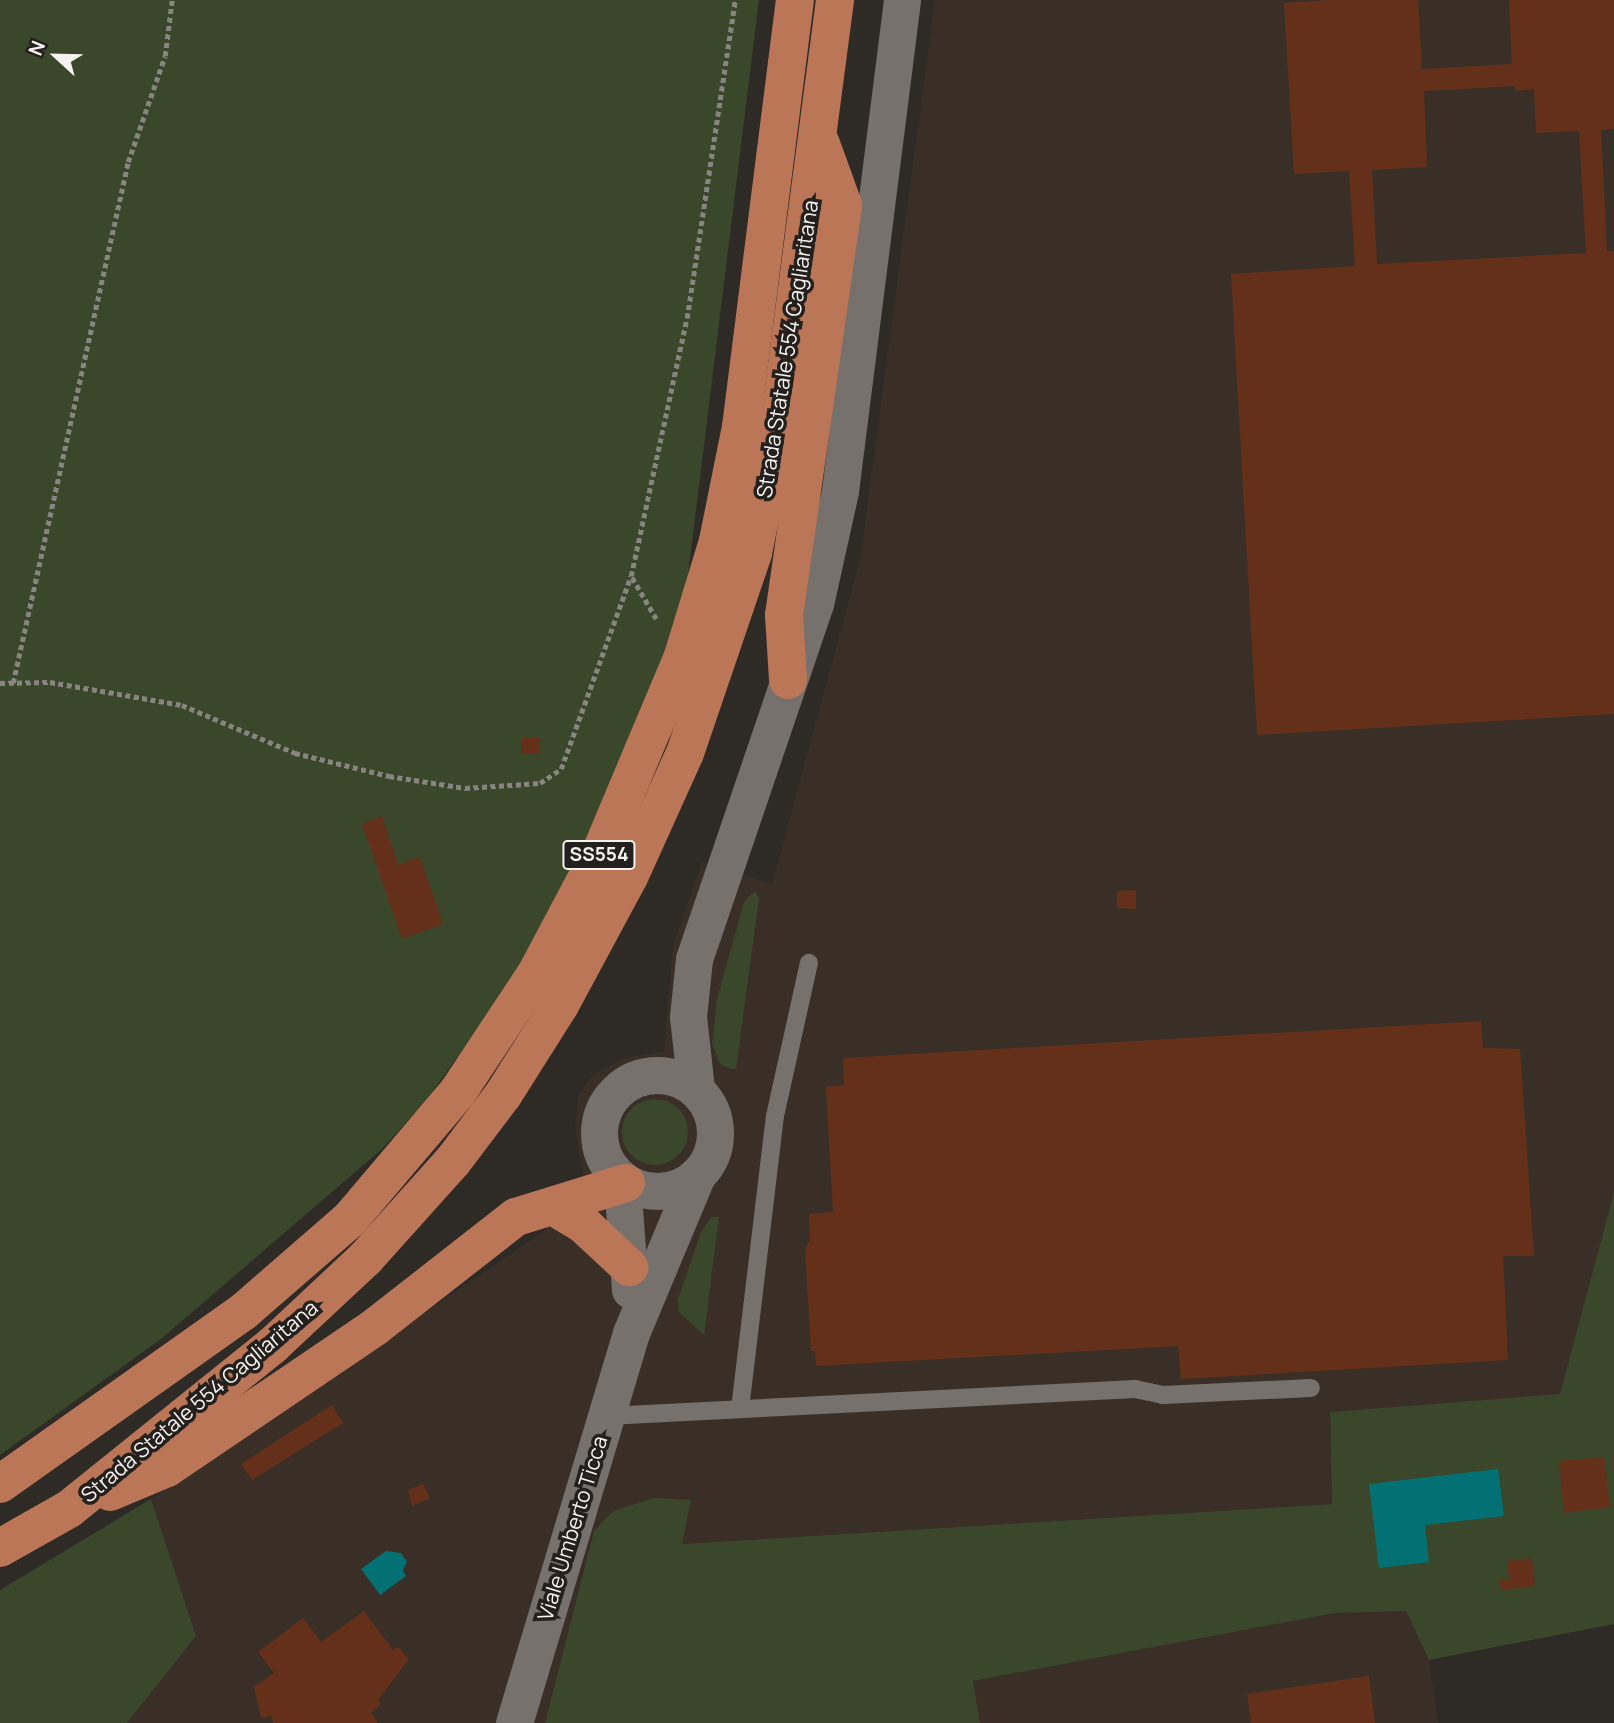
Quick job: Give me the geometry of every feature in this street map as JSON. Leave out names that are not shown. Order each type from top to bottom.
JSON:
[{"type":"highway","name":"Strada Statale 554 Cagliaritana","points":[[0,1484],[243,1312],[350,1219],[457,1093],[537,972],[601,849],[681,659],[718,541],[741,427],[795,0]]},
{"type":"highway","name":"Strada Statale 554 Cagliaritana","points":[[0,1548],[69,1509],[273,1345],[365,1259],[453,1161],[503,1095],[560,1005],[629,877],[685,753],[752,553],[780,418],[835,0]]},
{"type":"highway","points":[[788,680],[784,615],[843,205],[819,137]]},
{"type":"highway","points":[[69,1509],[167,1468],[374,1327],[516,1217],[533,1208],[556,1208],[626,1183]]},
{"type":"highway","points":[[556,1208],[584,1225],[629,1267]]},
{"type":"street","points":[[696,1089],[679,1078],[640,1076],[609,1099],[601,1117],[602,1155],[626,1183],[663,1192],[697,1175],[709,1160],[715,1123],[696,1089],[688,1017],[694,959],[712,898],[764,764],[788,680],[815,604],[840,491],[902,0]]},
{"type":"street","name":"Viale Umberto Ticca","points":[[514,1723],[631,1333],[697,1175]]},
{"type":"street","name":"Viale Umberto Ticca","points":[[626,1183],[624,1208],[631,1333]]},
{"type":"lane","points":[[740,1409],[775,1116],[809,962]]},
{"type":"lane","points":[[607,1416],[1135,1389],[1163,1395],[1311,1388]]},
{"type":"path","points":[[13,683],[128,162],[165,56],[172,0]]},
{"type":"path","points":[[0,683],[50,682],[182,705],[295,754],[389,776],[465,788],[540,783],[561,769],[631,576],[687,318],[735,0]]},
{"type":"path","points":[[631,576],[639,597],[681,659]]},
{"type":"shaded area","points":[[935,0],[1614,0],[1614,1192],[1560,1395],[1330,1412],[1332,1504],[682,1544],[556,1723],[127,1723],[196,1636],[151,1499],[543,1232],[584,1179],[575,1125],[579,1093],[593,1075],[626,1057],[664,1052],[673,946],[702,862],[772,884],[860,560]]},
{"type":"shaded area","points":[[1406,1611],[1429,1660],[1438,1723],[980,1723],[973,1681],[1335,1613]]},
{"type":"green space","points":[[0,0],[759,0],[688,575],[662,660],[582,848],[515,977],[425,1102],[382,1149],[161,1339],[0,1455]]},
{"type":"green space","points":[[755,891],[759,898],[736,1069],[731,1069],[720,1064],[712,1044],[717,999],[744,902]]},
{"type":"green space","points":[[655,1099],[678,1109],[688,1132],[678,1155],[655,1165],[632,1155],[622,1132],[632,1109]]},
{"type":"green space","points":[[1614,1192],[1614,1624],[1429,1660],[1406,1611],[1335,1613],[973,1681],[980,1723],[545,1723],[594,1531],[613,1511],[654,1498],[691,1500],[682,1544],[1332,1504],[1330,1412],[1560,1394]]},
{"type":"green space","points":[[711,1217],[719,1217],[704,1335],[678,1311],[678,1299],[701,1232]]},
{"type":"green space","points":[[151,1499],[196,1636],[127,1723],[0,1723],[0,1590]]},
{"type":"water","points":[[1498,1469],[1504,1516],[1425,1525],[1429,1562],[1379,1568],[1369,1484]]},
{"type":"water","points":[[386,1551],[401,1553],[407,1562],[403,1570],[406,1576],[380,1595],[361,1569]]},
{"type":"building","points":[[1418,0],[1422,69],[1512,64],[1509,0],[1614,0],[1614,129],[1601,130],[1607,251],[1614,251],[1614,714],[1257,735],[1231,274],[1355,266],[1349,171],[1294,174],[1284,3]],"holes":[[[1515,86],[1515,91],[1534,89],[1536,133],[1579,131],[1586,253],[1377,264],[1372,170],[1427,167],[1424,91]]]},
{"type":"building","points":[[521,738],[540,738],[540,754],[521,754]]},
{"type":"building","points":[[382,816],[398,865],[420,857],[443,924],[402,939],[362,824]]},
{"type":"building","points":[[1136,890],[1136,909],[1117,908],[1117,891]]},
{"type":"building","points":[[1481,1021],[1483,1048],[1520,1049],[1534,1256],[1503,1256],[1508,1360],[1181,1379],[1178,1346],[816,1366],[815,1351],[811,1351],[805,1251],[810,1239],[809,1214],[833,1212],[826,1087],[844,1085],[843,1058]]},
{"type":"building","points":[[332,1405],[343,1423],[252,1480],[241,1464]]},
{"type":"building","points":[[1604,1457],[1610,1507],[1564,1513],[1559,1461]]},
{"type":"building","points":[[423,1484],[430,1498],[412,1506],[408,1490]]},
{"type":"building","points":[[1532,1558],[1535,1586],[1501,1590],[1499,1581],[1509,1579],[1507,1561]]},
{"type":"building","points":[[364,1611],[393,1650],[398,1647],[409,1659],[378,1700],[381,1704],[371,1713],[378,1723],[273,1723],[271,1716],[261,1718],[254,1687],[274,1673],[258,1652],[303,1618],[321,1642]]},
{"type":"building","points":[[1369,1676],[1375,1723],[1251,1723],[1247,1694]]}]
